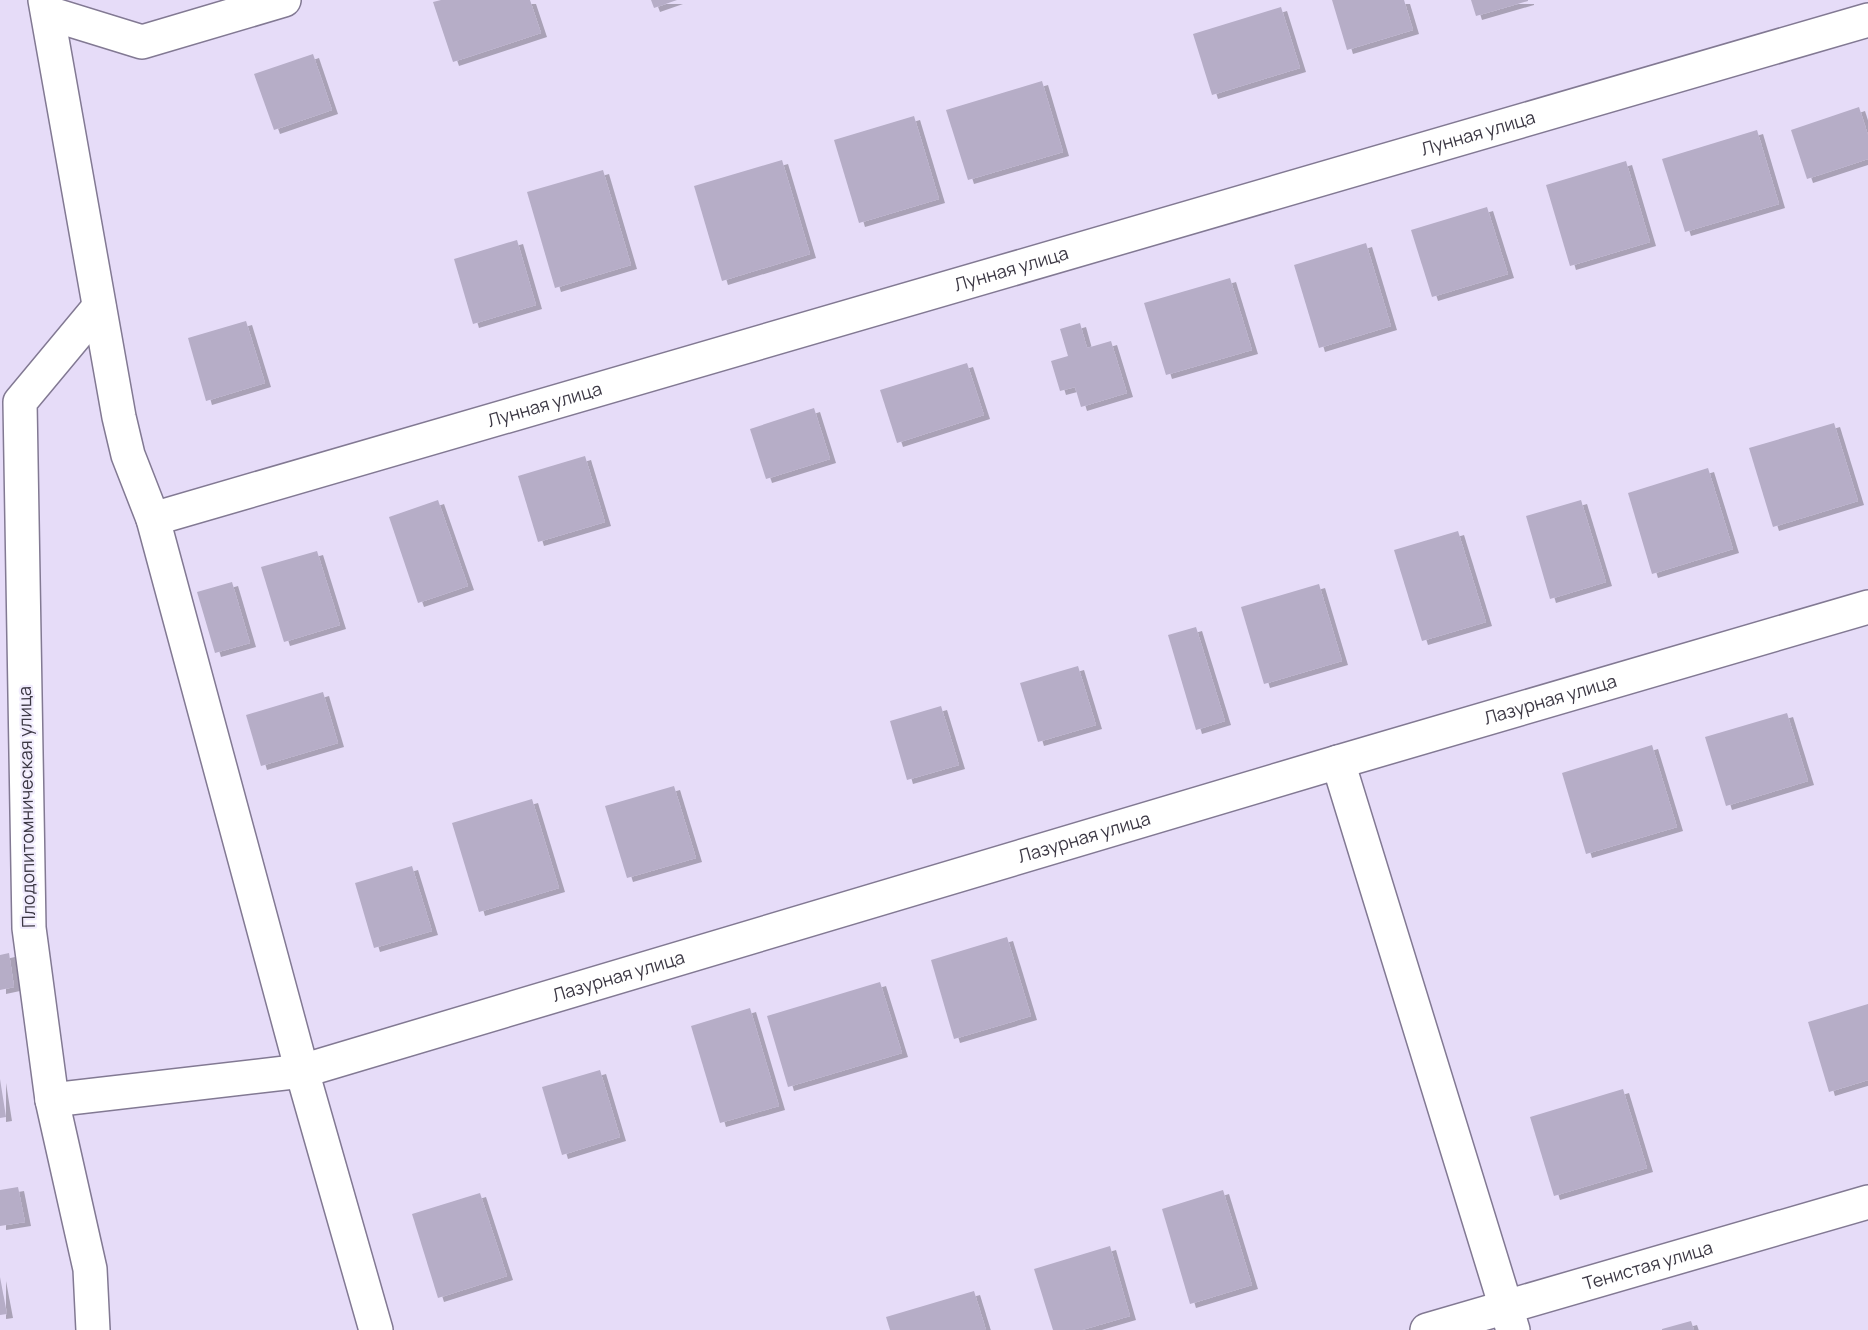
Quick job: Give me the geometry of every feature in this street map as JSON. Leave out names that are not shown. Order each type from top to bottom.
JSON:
[{"type":"street","points":[[46,7],[142,42],[284,0]]},
{"type":"street","points":[[46,7],[126,445],[153,519],[302,1071],[376,1330]]},
{"type":"street","name":"Лунная улица","points":[[153,519],[1868,20]]},
{"type":"street","name":"Плодопитомническая улица","points":[[93,1330],[90,1269],[14,929],[20,402],[99,307]]},
{"type":"street","name":"Лазурная улица","points":[[52,1100],[302,1071],[1338,762],[1868,607]]},
{"type":"street","points":[[1338,762],[1509,1319]]},
{"type":"street","name":"Тенистая улица","points":[[1427,1330],[1509,1319],[1868,1202]]},
{"type":"building","points":[[441,0],[530,0],[541,33],[453,62],[433,2]]},
{"type":"building","points":[[651,0],[677,0],[654,8]]},
{"type":"building","points":[[1332,0],[1404,0],[1413,30],[1347,50]]},
{"type":"building","points":[[1471,0],[1528,0],[1528,1],[1476,16]]},
{"type":"building","points":[[1281,7],[1300,68],[1212,95],[1193,34]]},
{"type":"building","points":[[313,54],[332,110],[274,130],[254,74]]},
{"type":"building","points":[[1042,81],[1063,152],[968,180],[946,110]]},
{"type":"building","points":[[1859,107],[1868,135],[1868,159],[1807,179],[1791,130]]},
{"type":"building","points":[[914,116],[939,199],[859,223],[834,140]]},
{"type":"building","points":[[1757,130],[1779,204],[1685,232],[1662,159]]},
{"type":"building","points":[[782,160],[810,254],[722,281],[694,186]]},
{"type":"building","points":[[1626,161],[1650,242],[1570,266],[1546,185]]},
{"type":"building","points":[[603,170],[631,265],[555,288],[527,192]]},
{"type":"building","points":[[1487,207],[1508,274],[1432,297],[1411,230]]},
{"type":"building","points":[[517,240],[536,305],[473,324],[454,259]]},
{"type":"building","points":[[1366,243],[1391,326],[1319,348],[1294,265]]},
{"type":"building","points":[[1230,278],[1252,350],[1166,375],[1144,303]]},
{"type":"building","points":[[246,321],[265,383],[206,401],[188,338]]},
{"type":"building","points":[[1080,323],[1087,348],[1111,341],[1127,393],[1081,407],[1075,387],[1060,391],[1051,361],[1068,356],[1060,329]]},
{"type":"building","points":[[967,363],[984,415],[897,443],[880,390]]},
{"type":"building","points":[[814,408],[830,459],[766,479],[750,429]]},
{"type":"building","points":[[1834,423],[1858,501],[1773,527],[1749,448]]},
{"type":"building","points":[[585,456],[605,522],[538,542],[518,476]]},
{"type":"building","points":[[1708,468],[1733,549],[1652,574],[1628,493]]},
{"type":"building","points":[[438,500],[468,586],[418,603],[389,517]]},
{"type":"building","points":[[1581,500],[1606,582],[1550,599],[1526,516]]},
{"type":"building","points":[[1458,531],[1486,622],[1422,641],[1394,550]]},
{"type":"building","points":[[317,551],[340,625],[284,642],[261,567]]},
{"type":"building","points":[[232,582],[250,643],[215,653],[197,592]]},
{"type":"building","points":[[1319,584],[1342,661],[1264,684],[1241,607]]},
{"type":"building","points":[[1196,627],[1225,721],[1196,730],[1168,635]]},
{"type":"building","points":[[1078,666],[1096,725],[1038,742],[1020,683]]},
{"type":"building","points":[[323,692],[338,743],[261,766],[246,715]]},
{"type":"building","points":[[941,706],[959,765],[907,780],[890,721]]},
{"type":"building","points":[[1787,713],[1808,781],[1726,806],[1705,737]]},
{"type":"building","points":[[1652,745],[1677,827],[1586,854],[1562,773]]},
{"type":"building","points":[[674,786],[696,858],[627,878],[605,806]]},
{"type":"building","points":[[532,799],[559,888],[479,912],[452,823]]},
{"type":"building","points":[[412,866],[432,931],[374,948],[355,883]]},
{"type":"building","points":[[1007,937],[1031,1016],[954,1039],[931,960]]},
{"type":"building","points":[[9,953],[14,987],[0,990],[0,955]]},
{"type":"building","points":[[880,982],[902,1053],[788,1087],[767,1016]]},
{"type":"building","points":[[1868,1004],[1868,1080],[1829,1092],[1808,1022]]},
{"type":"building","points":[[750,1008],[779,1106],[720,1123],[691,1026]]},
{"type":"building","points":[[600,1070],[620,1137],[562,1155],[542,1087]]},
{"type":"building","points":[[0,1079],[6,1117],[0,1118]]},
{"type":"building","points":[[1623,1089],[1647,1168],[1554,1196],[1530,1117]]},
{"type":"building","points":[[18,1187],[25,1222],[0,1226],[0,1190]]},
{"type":"building","points":[[1223,1190],[1252,1285],[1190,1304],[1162,1209]]},
{"type":"building","points":[[480,1193],[507,1276],[438,1298],[412,1214]]},
{"type":"building","points":[[1110,1246],[1130,1316],[1082,1330],[1053,1330],[1034,1269]]},
{"type":"building","points":[[0,1277],[7,1314],[0,1315]]},
{"type":"building","points":[[974,1291],[986,1330],[890,1330],[886,1317]]},
{"type":"building","points":[[1691,1321],[1694,1330],[1662,1330],[1662,1329]]}]
